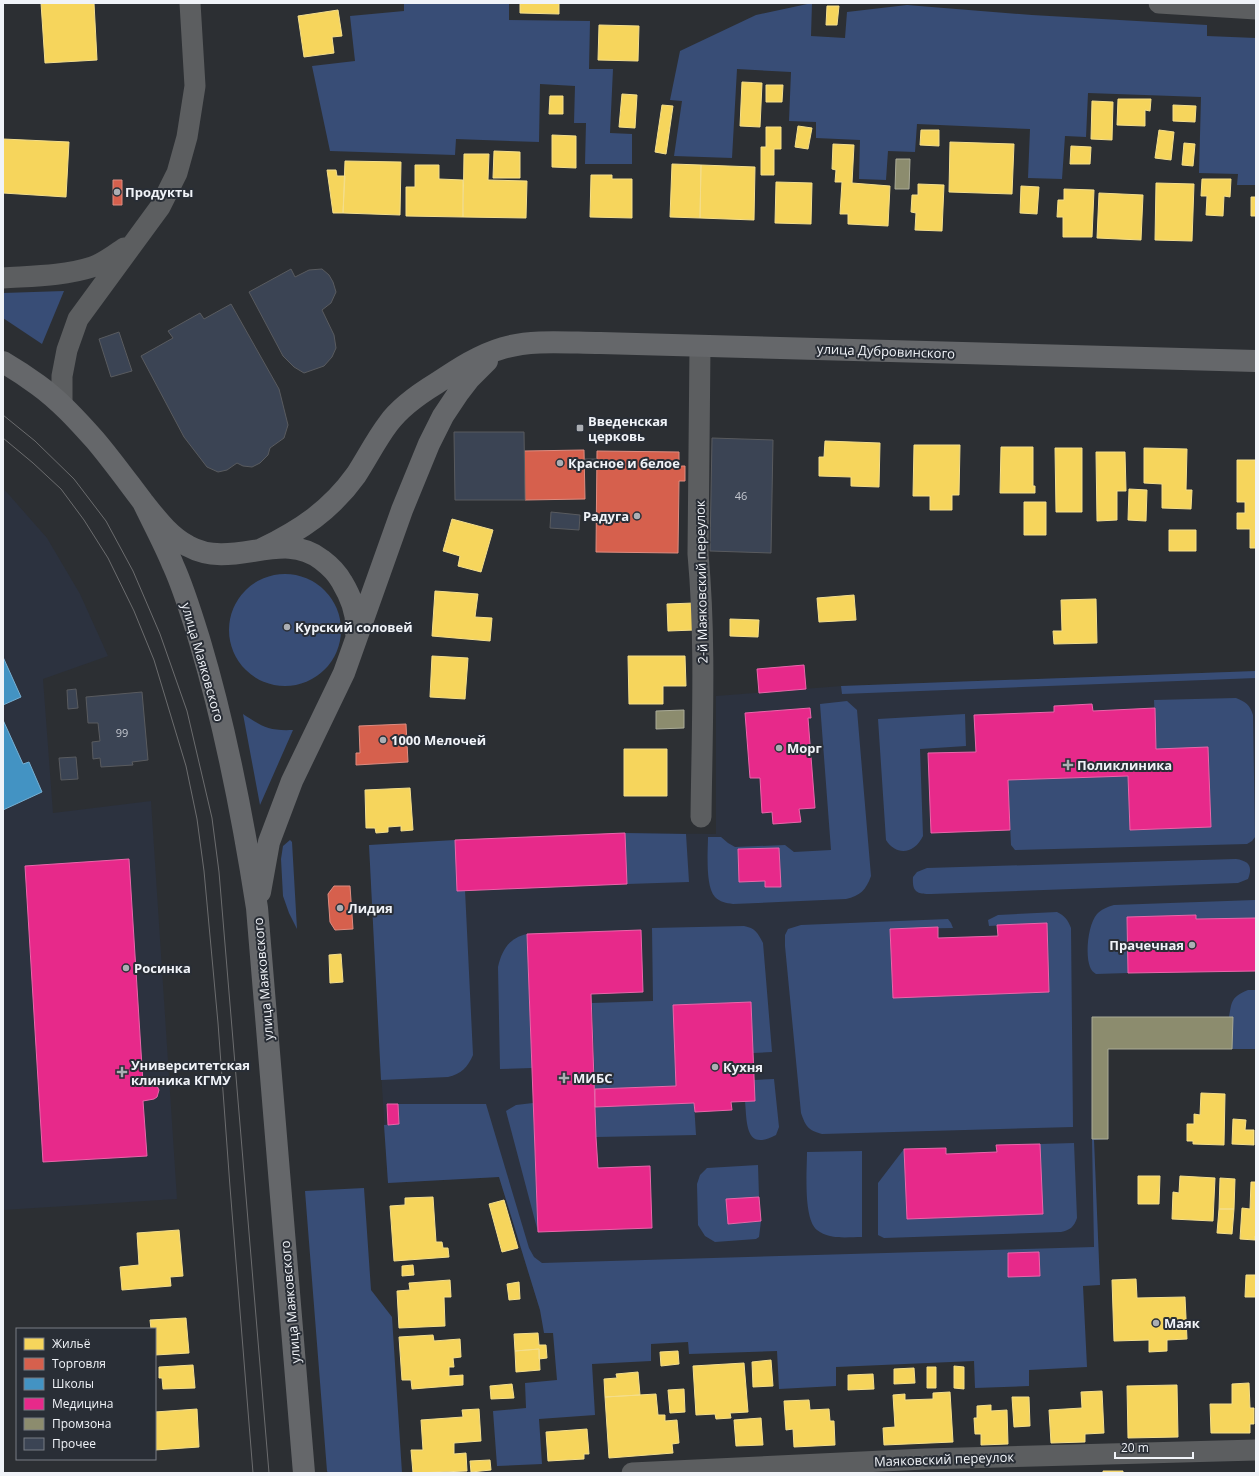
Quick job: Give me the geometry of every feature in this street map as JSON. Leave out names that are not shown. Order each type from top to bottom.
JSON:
[{"type":"main road","name":"улица Дубровинского","points":[[515,345],[562,342],[1256,361]]},
{"type":"main road","points":[[262,549],[293,533],[315,519],[333,503],[356,474],[389,423],[405,406],[423,392],[471,361],[494,350],[515,345]]},
{"type":"main road","points":[[257,908],[269,842],[292,781],[344,673],[402,510],[429,444],[443,416],[462,387],[481,366],[494,355],[515,345]]},
{"type":"main road","points":[[3,362],[39,386],[62,405],[95,440],[159,522],[172,535],[188,546],[203,552],[222,555],[242,554],[262,549],[286,547],[306,550],[330,566],[340,577],[349,593],[355,611],[356,628],[354,646]]},
{"type":"main road","name":"улица Маяковского","points":[[143,502],[174,565],[193,620],[211,680],[247,842],[257,908],[304,1473]]},
{"type":"street","points":[[62,405],[62,376],[67,350],[78,319],[160,207],[177,173],[187,137],[195,86],[190,3]]},
{"type":"street","points":[[1159,3],[1210,4],[1256,9]]},
{"type":"street","points":[[3,278],[62,274],[92,267],[109,259],[139,237]]},
{"type":"street","name":"2-й Маяковский переулок","points":[[700,346],[698,554],[701,584],[703,648],[701,817]]},
{"type":"street","name":"Маяковский переулок","points":[[632,1473],[925,1459],[1256,1450]]},
{"type":"shaded area","points":[[404,3],[509,3],[509,20],[590,21],[589,69],[613,69],[610,133],[632,134],[632,164],[585,164],[586,123],[574,123],[575,86],[540,84],[539,142],[456,139],[455,155],[330,151],[312,66],[355,61],[350,16],[404,11]]},
{"type":"shaded area","points":[[812,3],[811,36],[845,38],[847,12],[907,5],[1032,15],[1207,25],[1207,36],[1256,38],[1256,185],[1237,185],[1238,174],[1199,173],[1201,97],[1088,93],[1086,137],[1065,136],[1062,179],[1028,178],[1030,129],[917,124],[915,152],[888,151],[886,180],[859,179],[860,140],[816,138],[816,122],[789,121],[791,72],[737,69],[732,158],[674,156],[682,101],[670,100],[680,51],[756,15]]},
{"type":"shaded area","points":[[64,291],[42,344],[3,318],[3,293]]},
{"type":"shaded area","points":[[3,488],[47,538],[80,594],[108,656],[43,679],[53,813],[151,801],[177,1199],[3,1210]]},
{"type":"shaded area","points":[[285,574],[296,575],[306,579],[316,584],[324,591],[331,599],[336,609],[340,619],[340,641],[336,651],[331,661],[324,669],[316,676],[306,681],[296,685],[285,686],[274,685],[264,681],[254,676],[246,669],[239,661],[234,651],[230,641],[229,630],[230,619],[234,609],[239,599],[246,591],[254,584],[264,579],[274,575]]},
{"type":"shaded area","points":[[1256,671],[1256,1049],[1108,1049],[1108,1139],[1094,1140],[1100,1285],[540,1310],[499,1177],[388,1183],[369,845],[625,833],[716,834],[716,696],[841,686]]},
{"type":"shaded area","points":[[1256,671],[1256,678],[842,694],[841,686]]},
{"type":"shaded area","points":[[1236,698],[1247,704],[1253,715],[1255,837],[1252,841],[1247,844],[1015,850],[1011,845],[1008,780],[1128,776],[1130,830],[1211,827],[1208,748],[1156,749],[1154,700]]},
{"type":"shaded area","points":[[847,701],[857,710],[871,876],[865,889],[859,894],[846,899],[733,904],[719,900],[712,892],[708,877],[708,837],[721,837],[735,847],[785,845],[794,852],[831,850],[820,704]]},
{"type":"shaded area","points":[[243,714],[271,729],[293,730],[260,805]]},
{"type":"shaded area","points":[[965,714],[966,746],[920,749],[923,836],[920,842],[911,849],[900,851],[895,849],[886,840],[878,719]]},
{"type":"shaded area","points":[[625,833],[686,834],[689,882],[627,884]]},
{"type":"shaded area","points":[[290,840],[292,842],[297,929],[283,896],[281,859],[283,846]]},
{"type":"shaded area","points":[[455,840],[465,890],[473,1055],[464,1069],[457,1074],[448,1077],[381,1080],[369,845]]},
{"type":"shaded area","points":[[1236,859],[1244,861],[1250,867],[1248,879],[1238,883],[931,894],[919,893],[913,886],[913,877],[917,872],[927,868]]},
{"type":"shaded area","points":[[1256,896],[1256,918],[1196,919],[1196,915],[1127,917],[1128,973],[1096,974],[1090,968],[1088,962],[1088,940],[1091,925],[1097,914],[1107,907],[1114,905],[1255,900]]},
{"type":"shaded area","points":[[1057,912],[1066,918],[1071,928],[1073,1127],[822,1134],[808,1127],[804,1122],[801,1113],[785,946],[785,935],[788,929],[801,925],[948,919],[953,928],[890,929],[893,997],[1049,992],[1047,923],[989,926],[988,920],[998,915]]},
{"type":"shaded area","points":[[744,926],[751,928],[756,932],[763,943],[772,1052],[753,1053],[751,1002],[673,1005],[676,1086],[595,1089],[592,1003],[653,1001],[652,928]]},
{"type":"shaded area","points":[[527,934],[532,1068],[500,1069],[498,967],[507,946],[515,938]]},
{"type":"shaded area","points":[[1248,990],[1256,990],[1256,1049],[1232,1049],[1233,1017],[1229,1017],[1232,1003],[1235,997]]},
{"type":"shaded area","points":[[774,1079],[779,1127],[776,1135],[758,1140],[753,1138],[750,1133],[746,1118],[745,1101],[755,1101],[754,1080]]},
{"type":"shaded area","points":[[533,1103],[538,1232],[506,1111],[516,1105]]},
{"type":"shaded area","points":[[694,1103],[696,1135],[596,1137],[595,1107]]},
{"type":"shaded area","points":[[398,1104],[486,1104],[529,1248],[534,1257],[542,1263],[1094,1247],[1092,1139],[1108,1139],[1094,1140],[1100,1285],[1083,1286],[1087,1367],[1029,1370],[1029,1386],[975,1388],[974,1361],[836,1367],[836,1386],[779,1389],[777,1351],[689,1354],[688,1342],[651,1344],[651,1361],[592,1364],[595,1415],[539,1419],[542,1464],[497,1466],[493,1411],[526,1408],[525,1383],[557,1380],[553,1333],[544,1333],[540,1310],[499,1177],[388,1183],[384,1125],[399,1124]]},
{"type":"shaded area","points":[[1074,1143],[1077,1218],[1073,1226],[1067,1230],[1061,1232],[884,1238],[878,1235],[878,1183],[904,1149],[907,1219],[1042,1214],[1040,1144]]},
{"type":"shaded area","points":[[862,1151],[862,1237],[833,1237],[822,1233],[817,1230],[810,1216],[806,1182],[807,1152]]},
{"type":"shaded area","points":[[758,1165],[759,1197],[726,1200],[728,1224],[761,1221],[759,1237],[756,1239],[715,1242],[705,1236],[698,1225],[697,1184],[700,1175],[707,1168]]},
{"type":"shaded area","points":[[364,1188],[371,1290],[392,1317],[402,1473],[328,1473],[327,1471],[305,1191]]},
{"type":"building: Жильё","points":[[41,3],[94,3],[97,60],[45,63]]},
{"type":"building: Жильё","points":[[520,3],[559,3],[559,14],[520,13]]},
{"type":"building: Жильё","points":[[827,6],[839,6],[837,25],[826,25]]},
{"type":"building: Жильё","points":[[338,10],[342,36],[332,37],[334,53],[304,57],[298,16]]},
{"type":"building: Жильё","points":[[599,25],[639,26],[638,61],[598,60]]},
{"type":"building: Жильё","points":[[742,82],[762,83],[760,127],[740,126]]},
{"type":"building: Жильё","points":[[766,85],[783,85],[782,102],[766,102]]},
{"type":"building: Жильё","points":[[622,94],[637,95],[635,128],[619,127]]},
{"type":"building: Жильё","points":[[550,96],[563,96],[563,114],[549,114]]},
{"type":"building: Жильё","points":[[1118,99],[1151,99],[1150,111],[1145,110],[1145,126],[1117,125]]},
{"type":"building: Жильё","points":[[1092,101],[1113,102],[1112,140],[1091,139]]},
{"type":"building: Жильё","points":[[662,105],[673,106],[666,154],[655,152]]},
{"type":"building: Жильё","points":[[1173,105],[1196,106],[1195,122],[1173,121]]},
{"type":"building: Жильё","points":[[798,126],[812,128],[808,149],[795,147]]},
{"type":"building: Жильё","points":[[766,127],[781,127],[781,149],[774,149],[774,175],[761,175],[761,147],[766,147]]},
{"type":"building: Жильё","points":[[921,130],[939,130],[939,146],[920,145]]},
{"type":"building: Жильё","points":[[1159,130],[1174,132],[1171,160],[1155,158]]},
{"type":"building: Жильё","points":[[552,135],[576,136],[576,168],[552,167]]},
{"type":"building: Жильё","points":[[3,139],[69,142],[66,197],[3,193]]},
{"type":"building: Жильё","points":[[950,142],[1014,144],[1012,194],[949,192]]},
{"type":"building: Жильё","points":[[1184,143],[1195,144],[1193,166],[1182,165]]},
{"type":"building: Жильё","points":[[833,144],[854,145],[852,183],[890,186],[888,226],[848,224],[848,214],[840,214],[842,182],[835,182],[836,170],[832,169]]},
{"type":"building: Жильё","points":[[1071,146],[1091,147],[1090,164],[1070,164]]},
{"type":"building: Жильё","points":[[494,151],[520,152],[520,178],[493,178]]},
{"type":"building: Жильё","points":[[464,154],[489,154],[488,180],[527,181],[526,218],[463,217]]},
{"type":"building: Жильё","points":[[345,161],[401,162],[400,215],[343,213]]},
{"type":"building: Жильё","points":[[672,164],[701,165],[700,218],[670,217]]},
{"type":"building: Жильё","points":[[415,165],[439,165],[439,179],[463,180],[463,217],[406,216],[406,187],[415,187]]},
{"type":"building: Жильё","points":[[701,165],[755,167],[754,220],[700,218]]},
{"type":"building: Жильё","points":[[327,170],[336,170],[337,176],[345,176],[343,213],[333,213]]},
{"type":"building: Жильё","points":[[591,175],[612,175],[612,179],[632,179],[632,218],[590,217]]},
{"type":"building: Жильё","points":[[1202,179],[1231,179],[1230,197],[1224,196],[1223,216],[1206,215],[1207,196],[1201,196]]},
{"type":"building: Жильё","points":[[776,182],[812,183],[811,224],[775,223]]},
{"type":"building: Жильё","points":[[1156,183],[1194,184],[1192,241],[1155,240]]},
{"type":"building: Жильё","points":[[918,184],[944,185],[942,231],[915,230],[916,213],[911,212],[912,195],[918,195]]},
{"type":"building: Жильё","points":[[1021,186],[1039,187],[1037,214],[1020,213]]},
{"type":"building: Жильё","points":[[1064,189],[1094,190],[1092,237],[1063,237],[1063,217],[1057,217],[1058,200],[1064,200]]},
{"type":"building: Жильё","points":[[1099,193],[1143,195],[1141,240],[1097,238]]},
{"type":"building: Жильё","points":[[1251,197],[1256,197],[1256,216],[1251,216]]},
{"type":"building: Жильё","points":[[825,441],[880,443],[879,487],[851,486],[851,477],[819,476],[819,457],[824,457]]},
{"type":"building: Жильё","points":[[914,445],[960,445],[959,495],[952,495],[952,510],[930,510],[930,496],[913,496]]},
{"type":"building: Жильё","points":[[1001,447],[1033,447],[1033,486],[1035,486],[1035,493],[1000,493]]},
{"type":"building: Жильё","points":[[1055,448],[1082,448],[1082,512],[1056,512]]},
{"type":"building: Жильё","points":[[1144,448],[1187,449],[1186,490],[1192,490],[1191,509],[1162,508],[1162,484],[1144,483]]},
{"type":"building: Жильё","points":[[1096,452],[1125,452],[1126,491],[1117,491],[1117,520],[1097,521]]},
{"type":"building: Жильё","points":[[1237,460],[1256,460],[1256,548],[1250,548],[1250,529],[1237,529],[1237,513],[1245,513],[1245,502],[1237,502]]},
{"type":"building: Жильё","points":[[1129,489],[1147,490],[1146,521],[1128,520]]},
{"type":"building: Жильё","points":[[1024,502],[1046,502],[1046,535],[1024,535]]},
{"type":"building: Жильё","points":[[452,519],[493,530],[481,572],[458,566],[460,556],[443,551]]},
{"type":"building: Жильё","points":[[1169,530],[1196,530],[1196,551],[1169,551]]},
{"type":"building: Жильё","points":[[435,591],[478,594],[475,617],[492,618],[490,641],[432,636]]},
{"type":"building: Жильё","points":[[854,595],[856,620],[819,622],[817,598]]},
{"type":"building: Жильё","points":[[1096,599],[1097,643],[1054,644],[1053,631],[1062,631],[1061,600]]},
{"type":"building: Жильё","points":[[694,603],[695,630],[668,631],[667,604]]},
{"type":"building: Жильё","points":[[730,619],[759,620],[758,637],[730,636]]},
{"type":"building: Жильё","points":[[432,656],[468,658],[465,699],[430,697]]},
{"type":"building: Жильё","points":[[628,656],[685,656],[686,686],[663,686],[663,704],[629,704]]},
{"type":"building: Жильё","points":[[624,749],[667,749],[667,796],[624,796]]},
{"type":"building: Жильё","points":[[410,788],[413,830],[401,831],[401,826],[388,827],[388,832],[376,833],[375,828],[366,828],[365,790]]},
{"type":"building: Жильё","points":[[341,954],[343,982],[330,983],[329,955]]},
{"type":"building: Жильё","points":[[1201,1093],[1225,1094],[1224,1145],[1193,1144],[1193,1141],[1187,1141],[1187,1124],[1194,1124],[1194,1114],[1200,1115]]},
{"type":"building: Жильё","points":[[1233,1119],[1246,1120],[1245,1130],[1254,1130],[1254,1145],[1232,1144]]},
{"type":"building: Жильё","points":[[1138,1176],[1160,1176],[1159,1204],[1138,1204]]},
{"type":"building: Жильё","points":[[1180,1176],[1215,1178],[1213,1221],[1172,1219],[1173,1192],[1179,1193]]},
{"type":"building: Жильё","points":[[1220,1178],[1235,1179],[1234,1209],[1219,1209]]},
{"type":"building: Жильё","points":[[1251,1182],[1256,1182],[1255,1240],[1240,1239],[1242,1208],[1250,1209]]},
{"type":"building: Жильё","points":[[433,1197],[436,1242],[442,1242],[443,1248],[448,1248],[449,1257],[394,1261],[390,1206],[405,1205],[405,1198]]},
{"type":"building: Жильё","points":[[504,1200],[518,1248],[502,1252],[489,1204]]},
{"type":"building: Жильё","points":[[1219,1209],[1234,1209],[1232,1234],[1217,1233]]},
{"type":"building: Жильё","points":[[179,1230],[183,1276],[170,1277],[171,1286],[122,1290],[120,1267],[139,1265],[137,1233]]},
{"type":"building: Жильё","points":[[413,1265],[414,1275],[402,1276],[402,1266]]},
{"type":"building: Жильё","points":[[1246,1275],[1256,1275],[1256,1297],[1245,1297]]},
{"type":"building: Жильё","points":[[1136,1279],[1137,1298],[1185,1297],[1187,1339],[1167,1340],[1167,1351],[1149,1352],[1149,1340],[1114,1341],[1112,1280]]},
{"type":"building: Жильё","points":[[450,1280],[451,1297],[444,1297],[445,1326],[399,1328],[397,1291],[410,1290],[409,1283]]},
{"type":"building: Жильё","points":[[519,1282],[520,1299],[509,1300],[507,1284]]},
{"type":"building: Жильё","points":[[186,1318],[189,1353],[156,1355],[156,1328],[151,1328],[150,1320]]},
{"type":"building: Жильё","points":[[538,1333],[539,1345],[546,1345],[547,1358],[539,1359],[539,1349],[515,1351],[514,1334]]},
{"type":"building: Жильё","points":[[433,1335],[434,1341],[460,1339],[461,1357],[453,1358],[454,1367],[449,1367],[449,1376],[463,1375],[463,1385],[412,1389],[411,1380],[402,1380],[399,1337]]},
{"type":"building: Жильё","points":[[539,1349],[540,1370],[516,1372],[515,1351]]},
{"type":"building: Жильё","points":[[678,1351],[679,1364],[661,1366],[660,1352]]},
{"type":"building: Жильё","points":[[771,1360],[773,1386],[753,1387],[752,1362]]},
{"type":"building: Жильё","points":[[744,1363],[748,1412],[730,1413],[731,1418],[716,1419],[715,1414],[696,1415],[693,1366]]},
{"type":"building: Жильё","points":[[193,1365],[195,1388],[163,1389],[162,1378],[159,1378],[159,1367]]},
{"type":"building: Жильё","points":[[954,1366],[964,1367],[964,1389],[954,1388]]},
{"type":"building: Жильё","points":[[927,1367],[936,1367],[936,1388],[927,1388]]},
{"type":"building: Жильё","points":[[914,1368],[915,1383],[894,1384],[894,1369]]},
{"type":"building: Жильё","points":[[638,1372],[640,1395],[605,1397],[604,1379],[617,1378],[616,1374]]},
{"type":"building: Жильё","points":[[873,1374],[874,1389],[848,1390],[848,1375]]},
{"type":"building: Жильё","points":[[1249,1383],[1250,1408],[1254,1408],[1254,1424],[1250,1424],[1250,1433],[1211,1433],[1210,1404],[1232,1404],[1232,1384]]},
{"type":"building: Жильё","points":[[512,1384],[514,1398],[491,1399],[490,1386]]},
{"type":"building: Жильё","points":[[1177,1385],[1178,1437],[1128,1438],[1127,1386]]},
{"type":"building: Жильё","points":[[684,1389],[685,1412],[670,1413],[668,1390]]},
{"type":"building: Жильё","points":[[1102,1391],[1104,1433],[1085,1434],[1085,1442],[1051,1443],[1049,1410],[1082,1408],[1081,1392]]},
{"type":"building: Жильё","points":[[950,1392],[953,1442],[884,1445],[883,1428],[895,1427],[893,1395],[905,1394],[905,1400],[933,1399],[933,1393]]},
{"type":"building: Жильё","points":[[656,1394],[658,1415],[665,1415],[665,1421],[677,1420],[679,1443],[672,1444],[673,1453],[609,1458],[605,1397]]},
{"type":"building: Жильё","points":[[1012,1397],[1029,1397],[1030,1426],[1014,1427]]},
{"type":"building: Жильё","points":[[809,1400],[810,1410],[829,1409],[830,1421],[834,1421],[835,1445],[794,1447],[793,1429],[786,1430],[784,1401]]},
{"type":"building: Жильё","points":[[991,1405],[991,1411],[1007,1410],[1008,1444],[981,1445],[981,1434],[975,1434],[974,1418],[977,1418],[977,1406]]},
{"type":"building: Жильё","points":[[197,1409],[199,1447],[156,1450],[156,1412]]},
{"type":"building: Жильё","points":[[479,1409],[481,1441],[454,1443],[454,1454],[466,1453],[467,1471],[413,1473],[411,1450],[423,1450],[421,1420],[463,1417],[462,1410]]},
{"type":"building: Жильё","points":[[761,1418],[763,1445],[736,1446],[734,1420]]},
{"type":"building: Жильё","points":[[587,1429],[589,1454],[584,1454],[584,1459],[548,1461],[546,1432]]},
{"type":"building: Жильё","points":[[490,1460],[491,1470],[471,1472],[470,1461]]},
{"type":"building: Жильё","points":[[1103,1471],[1123,1471],[1123,1473],[1103,1473]]},
{"type":"building: Торговля","name":"Продукты","points":[[113,180],[122,180],[122,205],[113,205]]},
{"type":"building: Торговля","points":[[584,450],[585,499],[525,500],[524,451]]},
{"type":"building: Торговля","name":"Радуга","points":[[597,451],[679,452],[679,466],[685,466],[685,481],[679,481],[678,553],[596,552]]},
{"type":"building: Торговля","name":"1000 Мелочей","points":[[406,724],[408,762],[356,765],[356,753],[360,753],[359,726]]},
{"type":"building: Торговля","name":"Лидия","points":[[334,886],[350,886],[353,929],[335,930],[330,922],[328,894]]},
{"type":"building: Школы","points":[[3,657],[21,697],[3,705]]},
{"type":"building: Школы","points":[[3,720],[23,764],[29,762],[42,792],[3,810]]},
{"type":"building: Медицина","points":[[804,665],[806,689],[759,693],[757,669]]},
{"type":"building: Медицина","name":"Поликлиника","points":[[1092,704],[1093,711],[1155,708],[1156,749],[1208,747],[1211,827],[1130,830],[1128,776],[1008,780],[1010,830],[931,833],[928,753],[976,752],[974,715],[1054,712],[1054,706]]},
{"type":"building: Медицина","name":"Морг","points":[[810,708],[811,718],[808,718],[815,808],[799,809],[801,822],[773,824],[772,812],[762,813],[760,778],[750,778],[745,713]]},
{"type":"building: Медицина","points":[[625,833],[627,884],[457,891],[455,840]]},
{"type":"building: Медицина","points":[[779,848],[781,887],[765,887],[765,881],[739,882],[738,849]]},
{"type":"building: Медицина","points":[[129,859],[143,1083],[155,1082],[159,1090],[157,1097],[143,1101],[147,1156],[43,1162],[25,866]]},
{"type":"building: Медицина","name":"Прачечная","points":[[1196,915],[1196,919],[1256,918],[1256,971],[1128,973],[1127,917]]},
{"type":"building: Медицина","points":[[1047,923],[1049,992],[893,998],[890,929],[938,927],[938,938],[998,936],[997,925]]},
{"type":"building: Медицина","points":[[641,930],[643,992],[591,994],[596,1137],[598,1168],[650,1166],[652,1228],[538,1232],[527,934]]},
{"type":"building: Медицина","name":"Кухня","points":[[751,1002],[755,1101],[731,1102],[732,1110],[695,1112],[694,1103],[595,1107],[595,1089],[676,1086],[673,1005]]},
{"type":"building: Медицина","points":[[387,1104],[398,1104],[399,1124],[388,1125]]},
{"type":"building: Медицина","points":[[1040,1144],[1043,1214],[907,1219],[904,1149],[946,1148],[946,1154],[997,1152],[996,1145]]},
{"type":"building: Медицина","points":[[759,1197],[761,1221],[728,1224],[726,1199]]},
{"type":"building: Медицина","points":[[1039,1252],[1040,1276],[1008,1277],[1008,1253]]},
{"type":"building: Промзона","points":[[896,159],[910,159],[909,189],[895,189]]},
{"type":"building: Промзона","points":[[684,710],[684,728],[656,729],[656,711]]},
{"type":"building: Промзона","points":[[1092,1017],[1233,1017],[1232,1049],[1108,1049],[1108,1139],[1092,1139]]},
{"type":"building: Прочее","points":[[291,269],[295,277],[309,270],[322,269],[329,275],[336,292],[331,303],[322,310],[334,335],[336,348],[332,357],[324,366],[304,373],[294,367],[283,356],[249,292]]},
{"type":"building: Прочее","points":[[231,304],[279,389],[288,425],[284,438],[270,448],[268,455],[260,463],[252,467],[243,466],[237,463],[227,470],[218,472],[207,467],[184,437],[141,356],[173,338],[168,331],[200,313],[204,319]]},
{"type":"building: Прочее","points":[[119,332],[132,371],[111,377],[99,339]]},
{"type":"building: Прочее","points":[[454,432],[524,432],[525,500],[455,500]]},
{"type":"building: Прочее","points":[[712,438],[773,440],[771,553],[710,551]]},
{"type":"building: Прочее","points":[[585,459],[597,459],[597,469],[585,468]]},
{"type":"building: Прочее","points":[[551,512],[580,515],[579,530],[550,528]]},
{"type":"building: Прочее","points":[[76,689],[78,708],[68,709],[67,690]]},
{"type":"building: Прочее","points":[[142,692],[148,760],[132,762],[133,765],[101,767],[100,758],[93,759],[92,742],[100,741],[98,723],[88,723],[86,697]]},
{"type":"building: Прочее","points":[[76,757],[78,779],[61,780],[59,758]]},
{"type":"tram line","points":[[3,415],[35,441],[74,479],[106,521],[133,571],[160,634],[187,711],[212,818],[219,872],[269,1473]]},
{"type":"tram line","points":[[3,438],[61,489],[84,520],[108,558],[134,611],[154,660],[186,766],[197,819],[204,871],[218,1023],[253,1473]]},
{"type":"place","name":"Продукты","points":[[117,192]]},
{"type":"place","name":"Введенская церковь","points":[[580,428]]},
{"type":"place","name":"Красное и белое","points":[[560,463]]},
{"type":"place","name":"Радуга","points":[[637,516]]},
{"type":"place","name":"Курский соловей","points":[[287,627]]},
{"type":"place","name":"1000 Мелочей","points":[[383,740]]},
{"type":"place","name":"Морг","points":[[779,748]]},
{"type":"place","name":"Поликлиника","points":[[1068,765]]},
{"type":"place","name":"Лидия","points":[[340,908]]},
{"type":"place","name":"Прачечная","points":[[1192,945]]},
{"type":"place","name":"Росинка","points":[[126,968]]},
{"type":"place","name":"Кухня","points":[[715,1067]]},
{"type":"place","name":"Университетская клиника КГМУ","points":[[122,1072]]},
{"type":"place","name":"МИБС","points":[[564,1078]]},
{"type":"place","name":"Маяк","points":[[1156,1323]]}]
